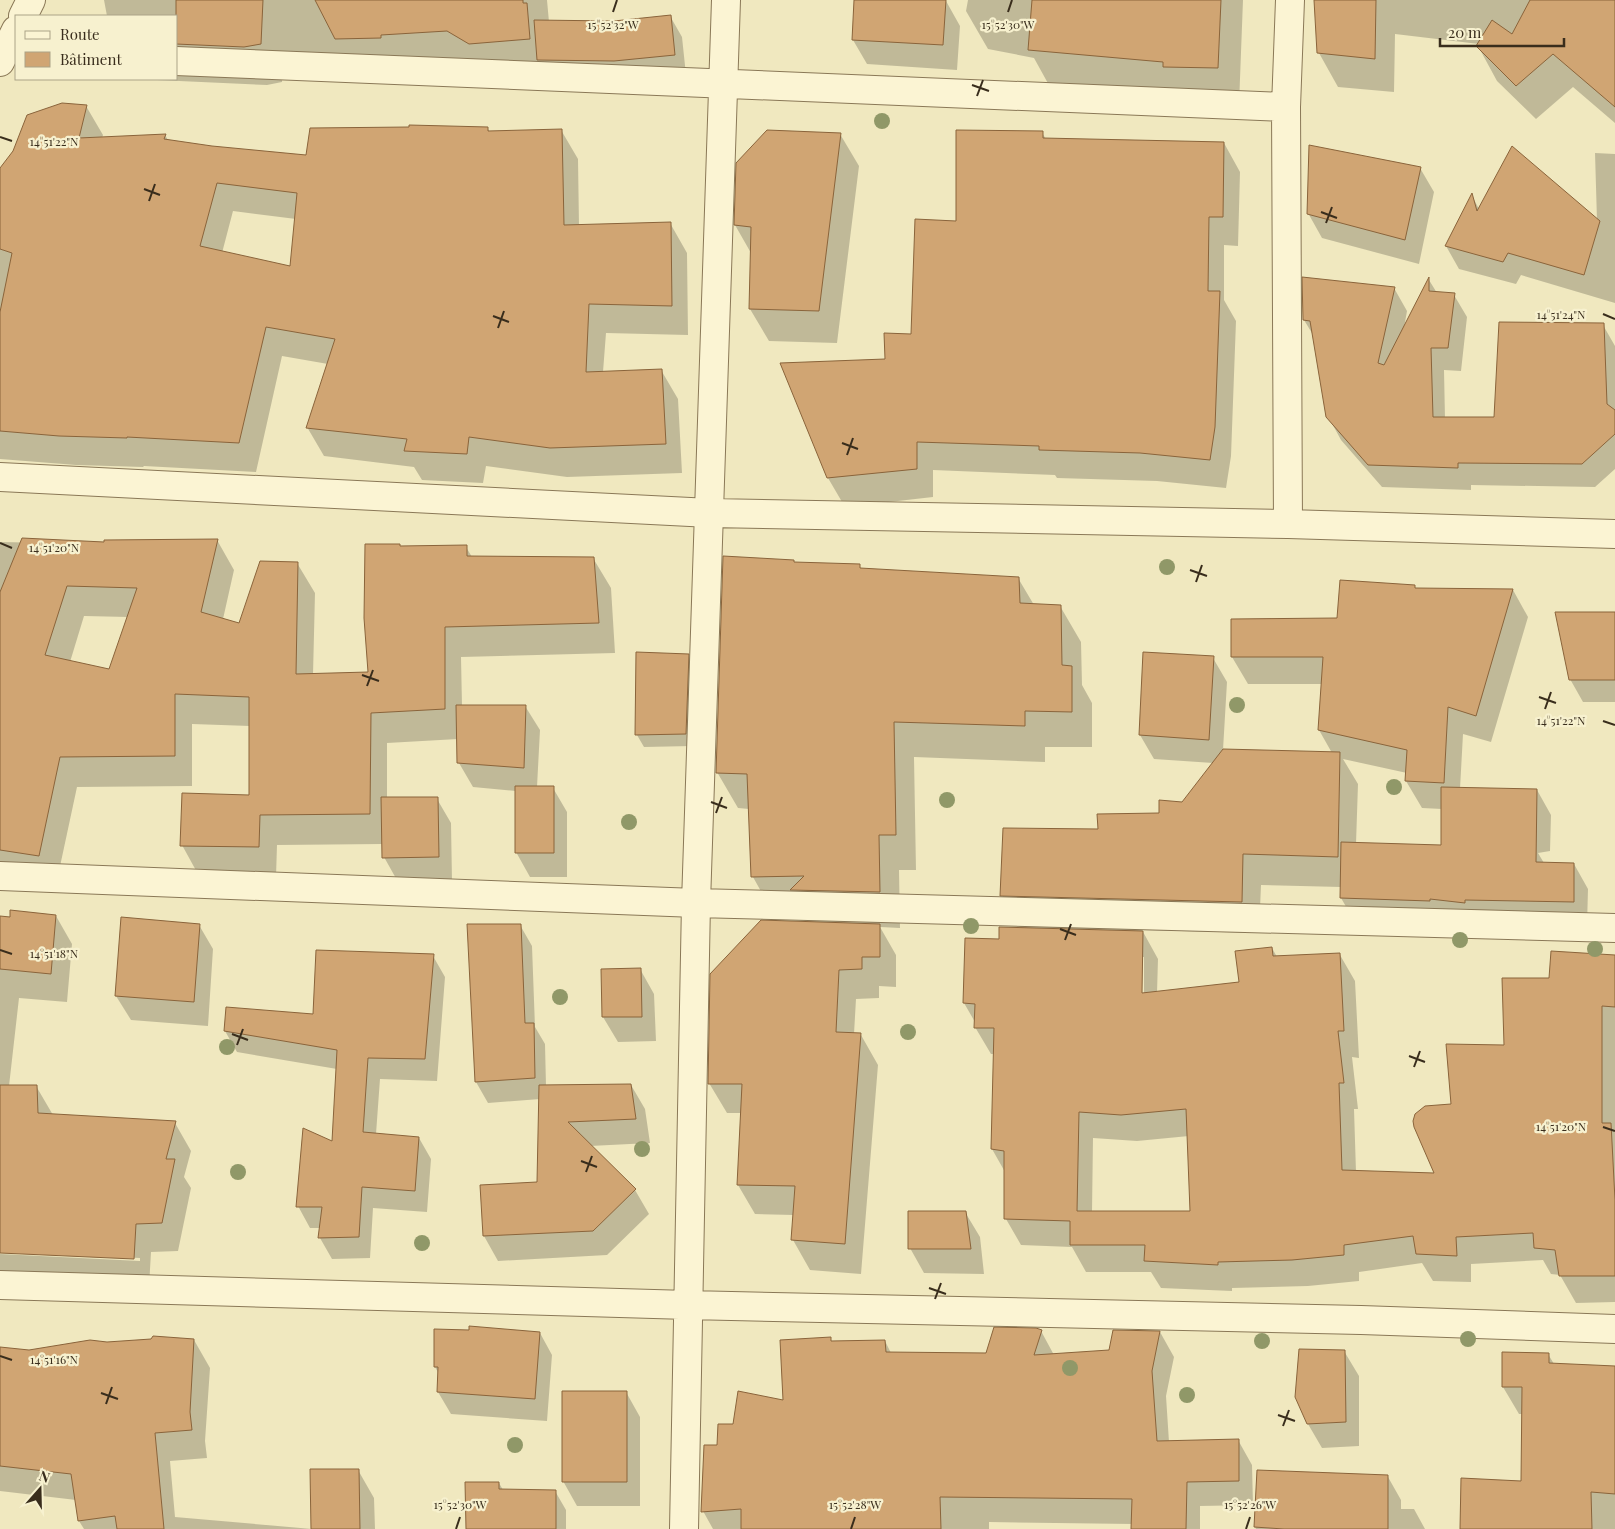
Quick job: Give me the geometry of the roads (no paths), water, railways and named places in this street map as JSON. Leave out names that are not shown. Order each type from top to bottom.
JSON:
[{"type":"street","points":[[24,15],[31,0]]},
{"type":"street","points":[[684,1529],[696,903],[726,0]]},
{"type":"street","points":[[1288,524],[1286,107],[1290,0]]},
{"type":"street","points":[[7,57],[15,33]]},
{"type":"street","points":[[178,61],[1286,107]]},
{"type":"street","points":[[0,477],[710,513],[1288,524],[1615,534]]},
{"type":"street","points":[[0,876],[696,903],[1615,928]]},
{"type":"street","points":[[0,1286],[1615,1328]]}]
